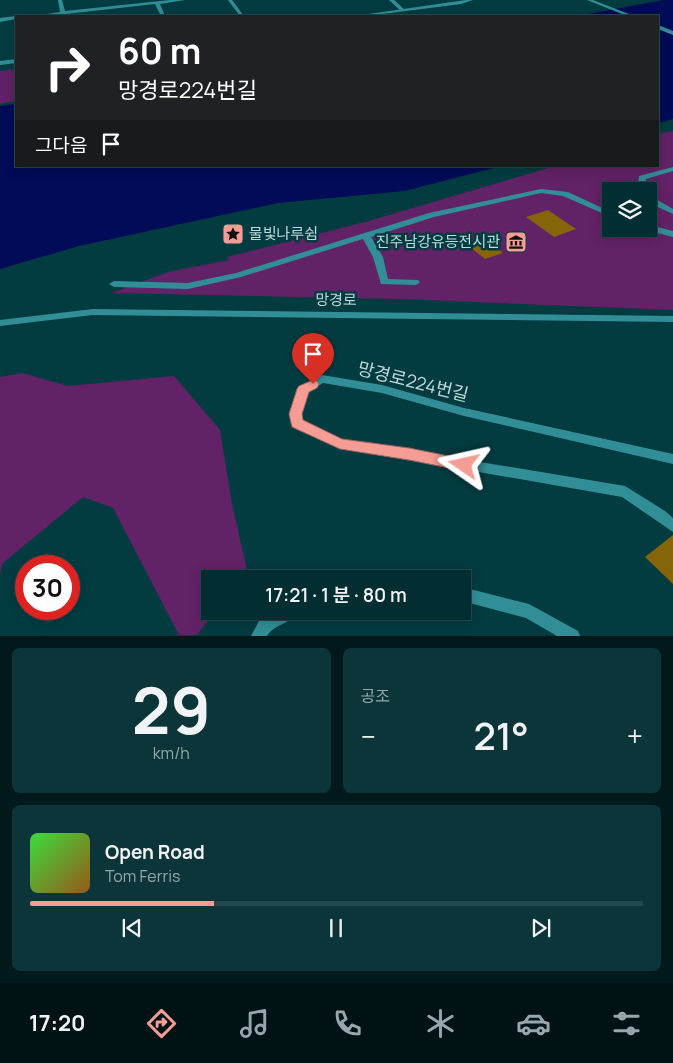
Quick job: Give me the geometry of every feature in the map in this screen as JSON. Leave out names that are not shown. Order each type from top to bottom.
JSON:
[{"type":"street","points":[[60,0],[63,15],[183,0]]},
{"type":"street","points":[[230,0],[241,15]]},
{"type":"street","points":[[391,0],[403,10]]},
{"type":"street","points":[[365,15],[471,0]]},
{"type":"street","points":[[589,0],[628,15]]},
{"type":"street","points":[[157,3],[163,15]]},
{"type":"street","points":[[0,20],[15,18]]},
{"type":"street","points":[[659,27],[673,33]]},
{"type":"street","points":[[0,63],[15,61]]},
{"type":"street","points":[[643,182],[642,178],[673,169]]},
{"type":"street","points":[[114,284],[188,286],[238,275],[432,215],[541,192],[565,194],[602,212]]},
{"type":"street","points":[[657,204],[673,212]]},
{"type":"street","points":[[657,230],[673,234]]},
{"type":"street","points":[[366,236],[378,257],[384,282],[415,282]]},
{"type":"street","name":"망경로","points":[[0,323],[93,312],[673,319]]},
{"type":"street","name":"망경로224번길","points":[[673,459],[464,412],[382,389],[322,380],[304,389],[295,414],[297,423],[340,444],[409,454],[501,473],[625,492],[673,526]]},
{"type":"street","points":[[471,596],[528,611],[572,636]]},
{"type":"street","points":[[258,636],[265,624],[273,620]]},
{"type":"shaded area","points":[[663,0],[673,0],[673,119],[659,123],[659,15],[582,15]]},
{"type":"shaded area","points":[[15,69],[15,101],[0,104],[0,71]]},
{"type":"shaded area","points":[[15,104],[15,167],[497,167],[405,191],[278,203],[79,246],[0,269],[0,106]]},
{"type":"shaded area","points":[[673,131],[673,310],[398,299],[112,293],[168,272],[229,260],[227,257],[369,221],[552,167],[659,167],[659,134]]},
{"type":"shaded area","points":[[22,373],[68,386],[174,376],[220,430],[232,504],[247,570],[201,570],[201,620],[208,620],[197,635],[179,635],[113,508],[83,497],[3,563],[0,574],[0,377]]},
{"type":"building","points":[[548,210],[576,229],[554,237],[526,217]]},
{"type":"building","points":[[488,240],[503,253],[485,259],[470,247]]},
{"type":"building","points":[[673,535],[673,584],[645,557]]},
{"type":"place","name":"물빛나루쉼","points":[[233,234]]},
{"type":"place","name":"진주남강유등전시관","points":[[516,242]]},
{"type":"route","points":[[313,384],[304,389],[295,414],[297,423],[340,444],[409,454],[464,465]]}]
